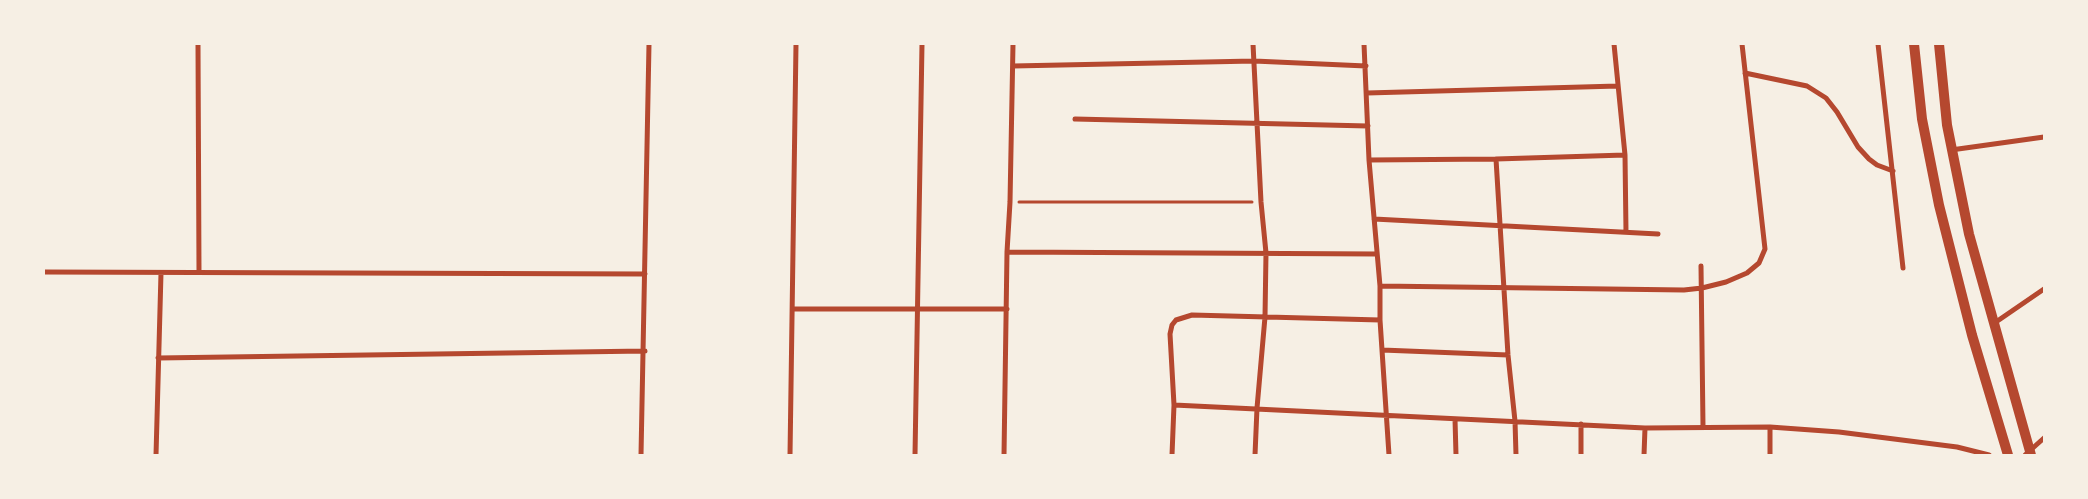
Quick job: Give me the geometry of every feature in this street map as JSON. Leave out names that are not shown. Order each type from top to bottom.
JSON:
[{"type":"main road","points":[[1914,44],[1922,119],[1939,205],[1972,335],[2008,455]]},
{"type":"main road","points":[[1939,44],[1947,125],[1969,234],[2029,454]]},
{"type":"street","points":[[198,44],[199,272]]},
{"type":"street","points":[[642,455],[649,44]]},
{"type":"street","points":[[790,455],[796,44]]},
{"type":"street","points":[[915,455],[922,44]]},
{"type":"street","points":[[1004,455],[1007,309],[1006,252],[1010,202],[1013,44]]},
{"type":"street","points":[[1253,44],[1261,202],[1266,253],[1265,317],[1255,455]]},
{"type":"street","points":[[1364,44],[1369,160],[1380,286],[1380,320],[1388,416],[1389,455]]},
{"type":"street","points":[[1614,44],[1625,155],[1626,232]]},
{"type":"street","points":[[1380,286],[1684,290],[1726,282],[1747,273],[1759,263],[1764,249],[1742,44]]},
{"type":"street","points":[[1878,44],[1903,268]]},
{"type":"street","points":[[1013,66],[1254,61],[1366,66]]},
{"type":"street","points":[[1745,73],[1807,86],[1826,98],[1837,112],[1858,147],[1869,159],[1877,165],[1893,171]]},
{"type":"street","points":[[1367,93],[1618,86]]},
{"type":"street","points":[[1075,119],[1368,126]]},
{"type":"street","points":[[1951,150],[2044,137]]},
{"type":"street","points":[[1369,160],[1625,155]]},
{"type":"street","points":[[1496,159],[1516,455]]},
{"type":"street","points":[[1374,219],[1658,234]]},
{"type":"street","points":[[1006,252],[1377,254]]},
{"type":"street","points":[[1702,266],[1704,426]]},
{"type":"street","points":[[44,272],[646,274]]},
{"type":"street","points":[[156,455],[161,273]]},
{"type":"street","points":[[1993,324],[2044,289]]},
{"type":"street","points":[[793,309],[1007,309]]},
{"type":"street","points":[[1172,455],[1174,405],[1170,334],[1172,325],[1176,320],[1192,315],[1380,320]]},
{"type":"street","points":[[1382,350],[1508,355]]},
{"type":"street","points":[[158,358],[645,351]]},
{"type":"street","points":[[1174,405],[1645,428],[1704,426],[1770,427],[1839,432],[1957,447],[1988,455]]},
{"type":"street","points":[[1455,419],[1456,455]]},
{"type":"street","points":[[1581,424],[1581,455]]},
{"type":"street","points":[[1770,427],[1770,455]]},
{"type":"street","points":[[1644,455],[1645,428]]},
{"type":"street","points":[[2029,454],[2044,438]]},
{"type":"path","points":[[1010,202],[1261,202]]}]
